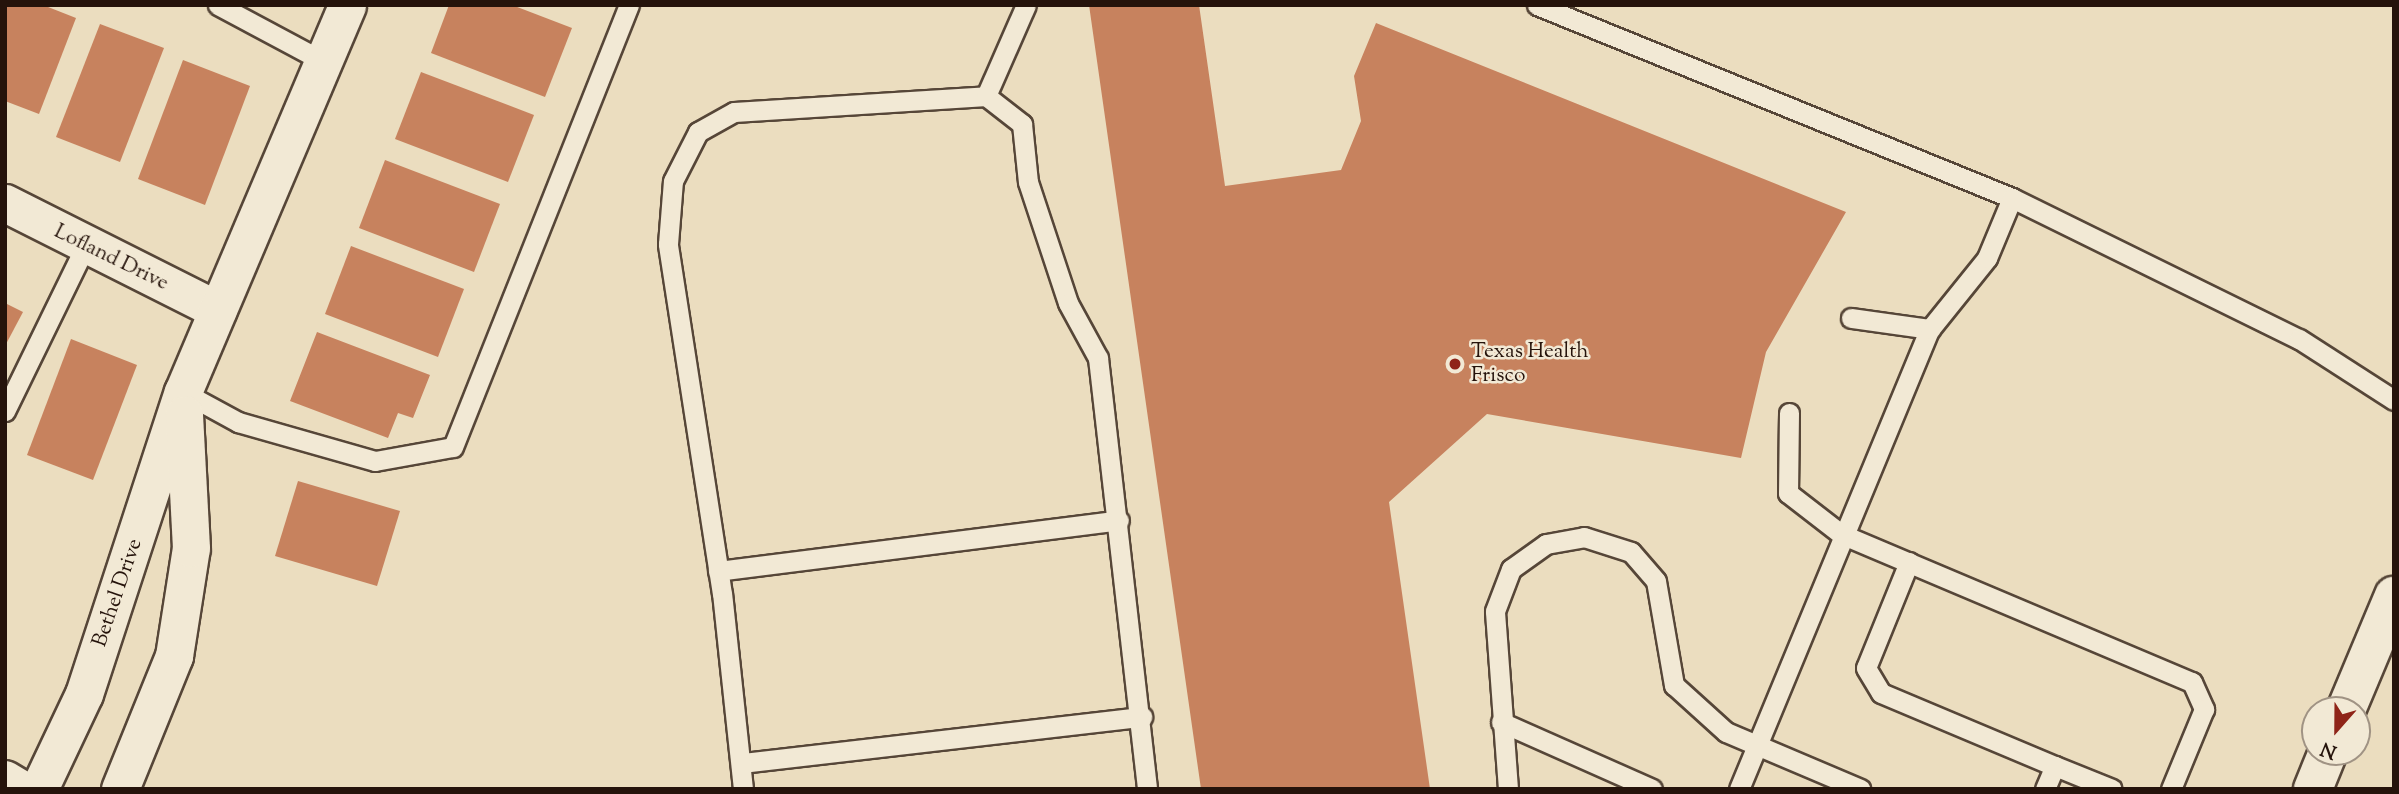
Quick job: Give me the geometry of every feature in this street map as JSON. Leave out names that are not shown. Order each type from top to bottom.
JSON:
[{"type":"main road","points":[[2352,696],[2394,596]]},
{"type":"main road","points":[[2313,789],[2322,766]]},
{"type":"main road","points":[[5,780],[20,789]]},
{"type":"street","name":"Bethel Drive","points":[[39,789],[84,694],[183,392],[347,5]]},
{"type":"street","name":"Lofland Drive","points":[[5,203],[85,247],[218,310]]},
{"type":"street","name":"Bethel Drive","points":[[120,789],[174,656],[185,589],[191,548],[183,392]]},
{"type":"lane","points":[[218,5],[323,61]]},
{"type":"lane","points":[[183,392],[238,422],[375,461],[453,447],[629,5]]},
{"type":"lane","points":[[986,96],[1026,5]]},
{"type":"lane","points":[[1537,5],[2012,198],[2299,339],[2394,400]]},
{"type":"lane","points":[[743,789],[718,571],[668,244],[673,181],[698,132],[734,112],[986,96],[1022,124],[1028,182],[1069,303],[1098,358],[1142,717],[1147,789]]},
{"type":"lane","points":[[1739,789],[1842,534],[1930,329],[1987,258],[2012,198]]},
{"type":"lane","points":[[5,411],[85,247]]},
{"type":"lane","points":[[1851,318],[1930,329]]},
{"type":"lane","points":[[1789,413],[1788,493],[1842,534],[2192,682],[2204,709],[2171,789]]},
{"type":"lane","points":[[718,571],[1119,520]]},
{"type":"lane","points":[[1508,789],[1495,611],[1511,569],[1546,544],[1584,537],[1631,552],[1656,582],[1674,685],[1726,732],[1860,789]]},
{"type":"lane","points":[[1909,562],[1866,668],[1881,693],[2112,789]]},
{"type":"lane","points":[[742,763],[1142,717]]},
{"type":"lane","points":[[1502,722],[1652,789]]},
{"type":"lane","points":[[2045,789],[2055,766]]},
{"type":"building","points":[[6,5],[43,5],[76,18],[39,114],[5,101]]},
{"type":"building","points":[[449,5],[512,5],[572,28],[545,97],[431,53]]},
{"type":"building","name":"Texas Health Frisco","points":[[1089,5],[1199,5],[1225,186],[1341,170],[1361,121],[1354,76],[1376,23],[1846,212],[1766,352],[1741,458],[1487,414],[1389,502],[1430,789],[1201,789]]},
{"type":"building","points":[[100,24],[164,48],[120,162],[56,137]]},
{"type":"building","points":[[183,60],[250,86],[205,205],[138,179]]},
{"type":"building","points":[[421,72],[534,115],[508,182],[395,139]]},
{"type":"building","points":[[385,160],[500,204],[474,272],[359,228]]},
{"type":"building","points":[[351,246],[464,289],[438,357],[325,314]]},
{"type":"building","points":[[5,303],[23,312],[5,346]]},
{"type":"building","points":[[317,332],[430,375],[413,418],[398,413],[388,438],[290,401]]},
{"type":"building","points":[[71,339],[137,365],[93,480],[27,455]]},
{"type":"building","points":[[298,481],[400,511],[377,586],[275,556]]},
{"type":"place","name":"Texas Health Frisco","points":[[1455,364]]}]
